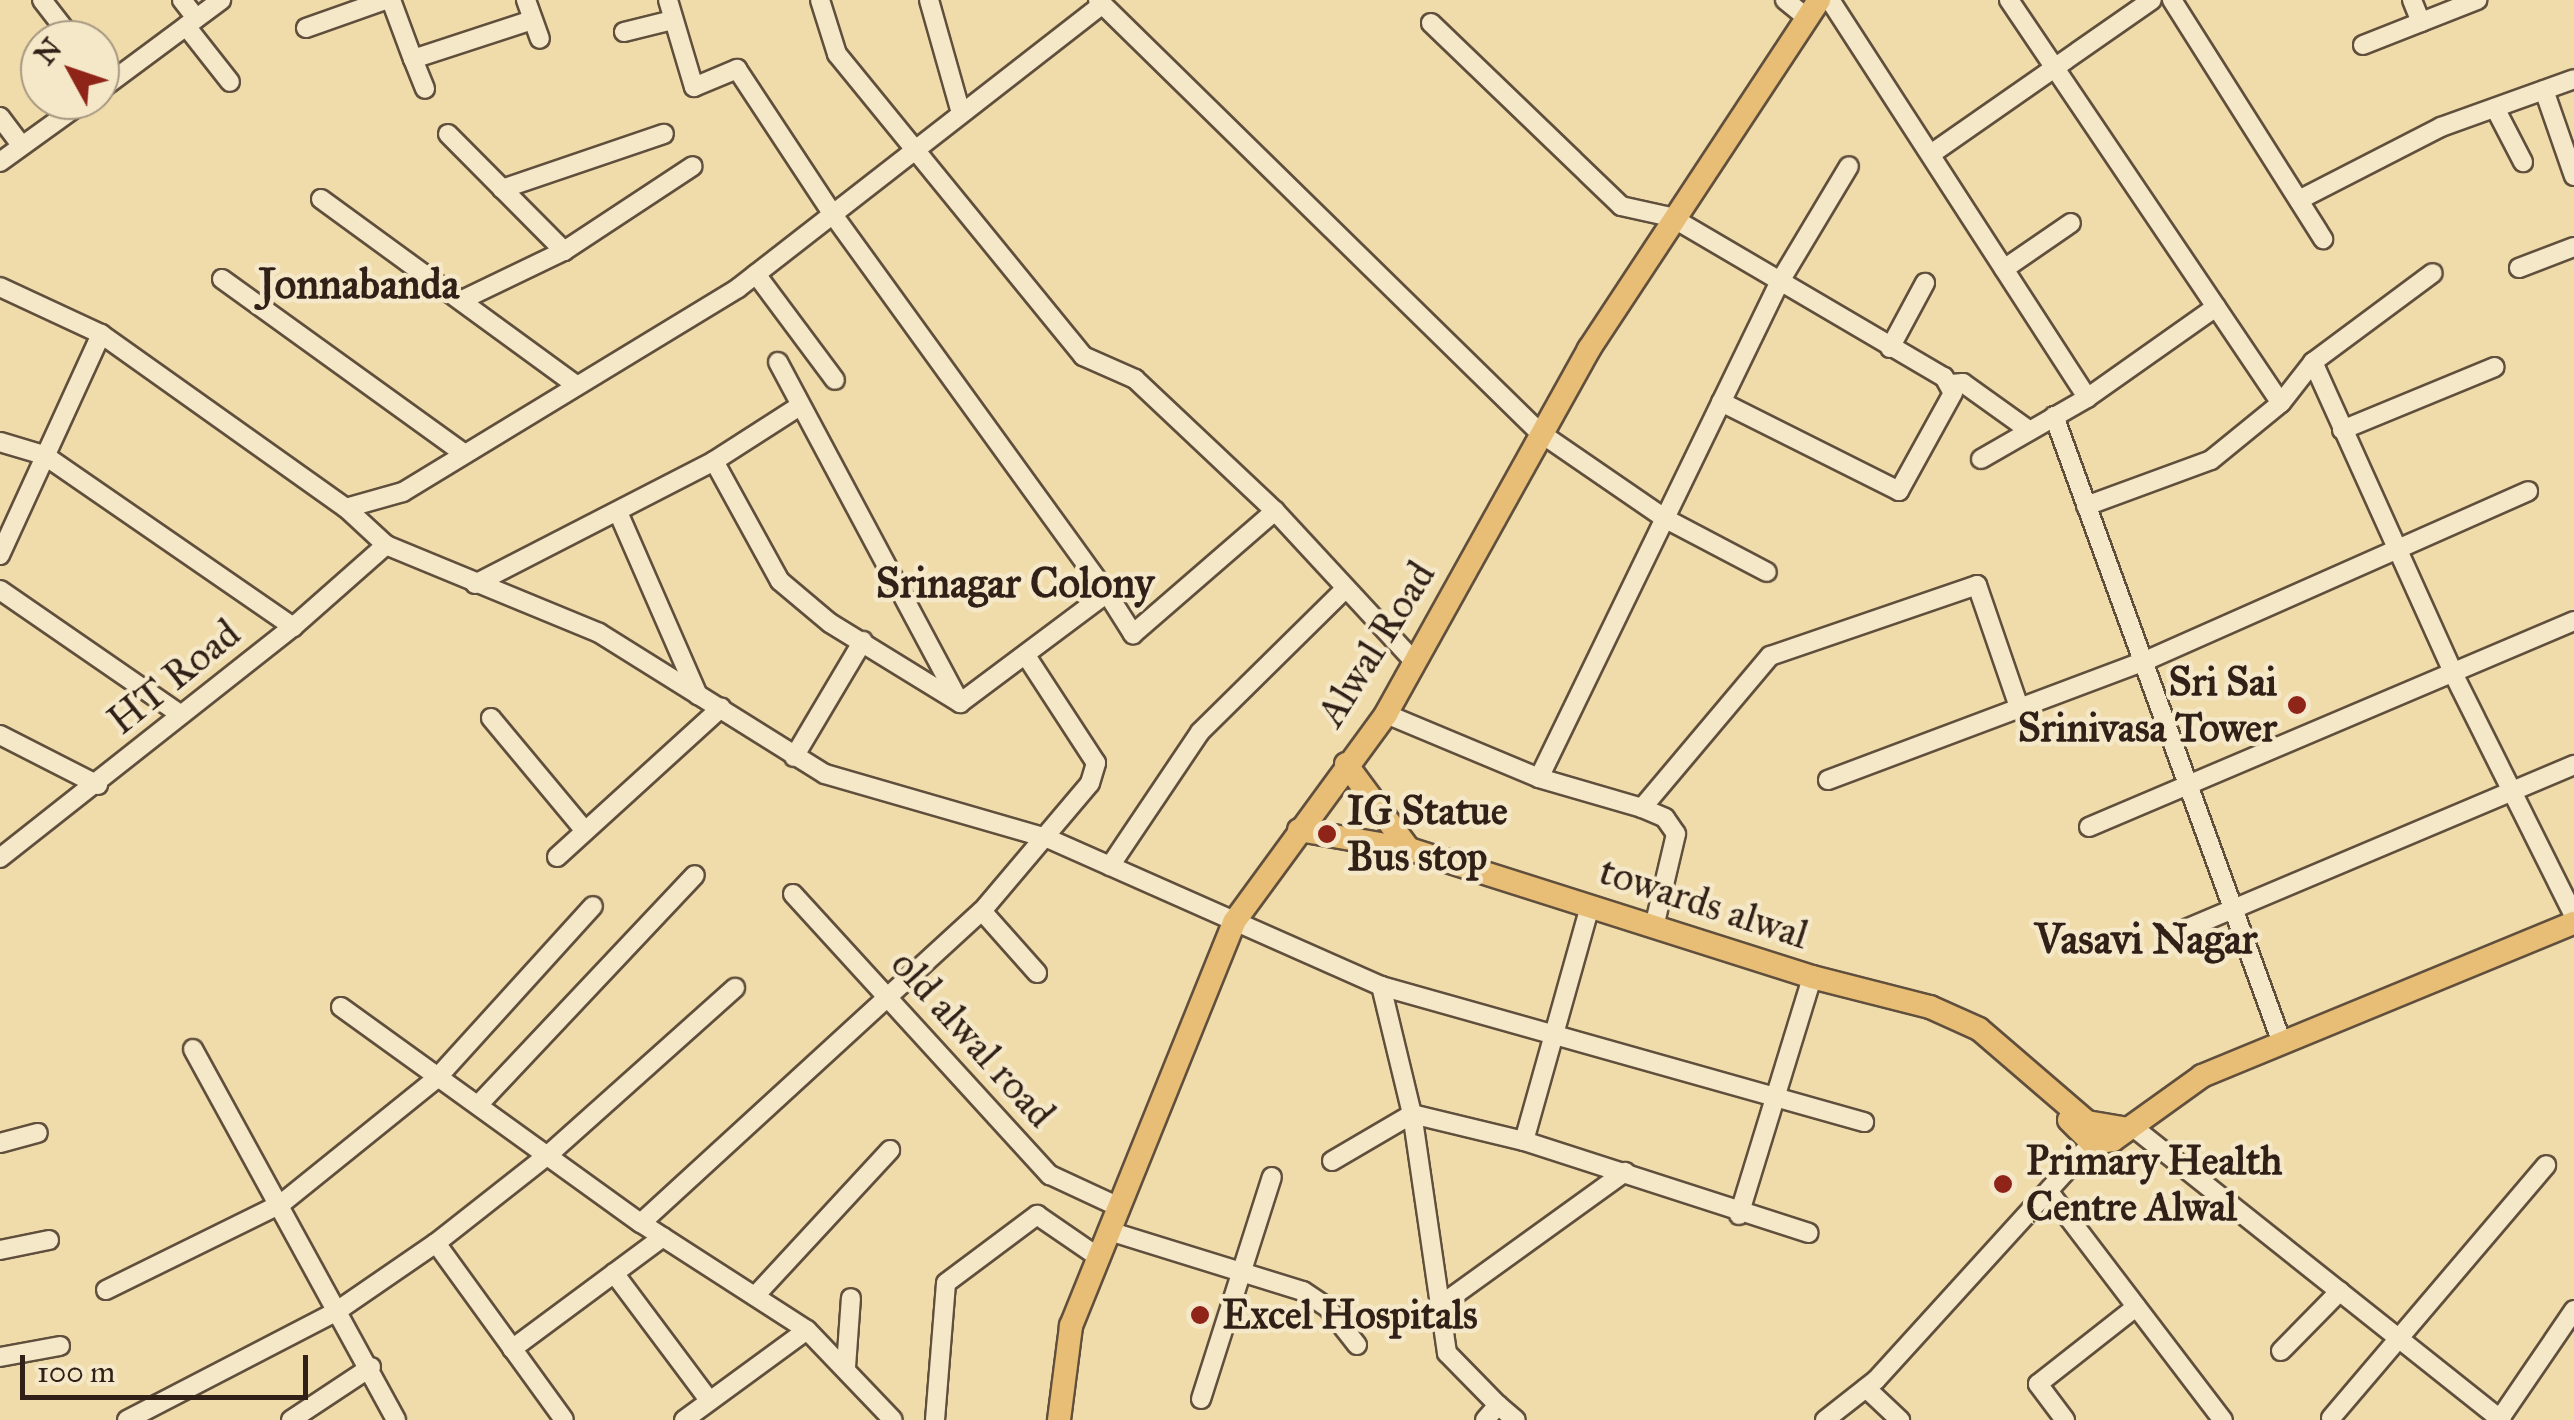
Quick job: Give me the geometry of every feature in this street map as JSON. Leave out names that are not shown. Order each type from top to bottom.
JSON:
[{"type":"main road","name":"Alwal Road","points":[[1059,1420],[1071,1326],[1234,922],[1386,714],[1508,502],[1538,432],[1671,217],[1813,9]]},
{"type":"main road","points":[[1346,764],[1409,848]]},
{"type":"main road","name":"towards alwal","points":[[1298,830],[1409,848],[1812,977],[1967,1022],[2087,1122],[2115,1132]]},
{"type":"main road","points":[[2115,1132],[2202,1076],[2574,919]]},
{"type":"street","points":[[42,0],[58,20]]},
{"type":"street","points":[[182,0],[191,22],[230,82]]},
{"type":"street","points":[[120,70],[221,0]]},
{"type":"street","points":[[306,28],[388,0],[424,90]]},
{"type":"street","points":[[526,0],[540,39]]},
{"type":"street","points":[[668,0],[694,87],[737,69],[834,216],[1133,634],[1275,512]]},
{"type":"street","points":[[820,0],[837,54],[1083,356],[1135,379],[1275,512],[1414,661]]},
{"type":"street","points":[[929,0],[962,113]]},
{"type":"street","points":[[1785,0],[1813,9]]},
{"type":"street","points":[[1830,0],[2086,398]]},
{"type":"street","points":[[2010,0],[2281,403]]},
{"type":"street","points":[[1931,154],[2152,0]]},
{"type":"street","points":[[2172,0],[2323,239]]},
{"type":"street","points":[[2412,0],[2422,22]]},
{"type":"street","points":[[2363,45],[2477,0]]},
{"type":"street","points":[[346,508],[403,492],[462,452],[756,274],[1099,3],[1538,432],[1664,518],[1768,572]]},
{"type":"street","points":[[413,59],[532,20]]},
{"type":"street","points":[[624,32],[672,20]]},
{"type":"street","points":[[1431,23],[1621,206],[1640,215],[1671,217],[1951,384],[1971,388],[2030,431]]},
{"type":"street","points":[[2298,200],[2440,127],[2574,80]]},
{"type":"street","points":[[2544,90],[2574,176]]},
{"type":"street","points":[[2495,108],[2523,162]]},
{"type":"street","points":[[0,116],[22,146]]},
{"type":"street","points":[[0,162],[58,120]]},
{"type":"street","points":[[448,134],[564,252]]},
{"type":"street","points":[[502,189],[664,134]]},
{"type":"street","points":[[462,300],[564,252],[693,166]]},
{"type":"street","points":[[1539,778],[1779,284],[1849,166]]},
{"type":"street","points":[[321,199],[576,385]]},
{"type":"street","points":[[2004,269],[2071,223]]},
{"type":"street","points":[[2519,268],[2574,247]]},
{"type":"street","points":[[2086,506],[2211,460],[2281,403],[2313,362],[2433,272]]},
{"type":"street","points":[[756,274],[835,380]]},
{"type":"street","points":[[222,279],[462,452]]},
{"type":"street","points":[[1890,348],[1925,282]]},
{"type":"street","points":[[0,287],[100,334],[346,508],[386,545],[599,633],[794,758],[875,792],[1047,838],[1381,986],[1556,1033],[1775,1101],[1864,1122]]},
{"type":"street","points":[[1981,459],[2086,398],[2216,307]]},
{"type":"street","points":[[0,555],[100,334]]},
{"type":"street","points":[[778,362],[798,407],[960,702]]},
{"type":"street","points":[[2313,362],[2454,674],[2574,919]]},
{"type":"street","points":[[2342,430],[2495,367]]},
{"type":"street","points":[[1721,402],[1900,491],[1950,406],[1951,384]]},
{"type":"street","points":[[475,584],[714,461],[798,407]]},
{"type":"street","points":[[2054,416],[2282,1043]]},
{"type":"street","points":[[0,442],[44,455],[294,627]]},
{"type":"street","points":[[714,461],[780,581],[863,641],[960,702]]},
{"type":"street","points":[[1828,780],[2145,660],[2528,491]]},
{"type":"street","points":[[618,512],[699,697]]},
{"type":"street","name":"HT Road","points":[[0,858],[98,785],[178,714],[294,627],[386,545]]},
{"type":"street","points":[[1642,808],[1770,656],[1977,585],[2020,710]]},
{"type":"street","points":[[0,590],[178,714]]},
{"type":"street","points":[[1110,866],[1200,732],[1344,590]]},
{"type":"street","points":[[960,702],[1027,657],[1107,593]]},
{"type":"street","points":[[2089,827],[2574,621]]},
{"type":"street","points":[[794,758],[863,641]]},
{"type":"street","points":[[641,1223],[982,912],[1090,784],[1096,763],[1027,657]]},
{"type":"street","points":[[558,857],[721,708]]},
{"type":"street","points":[[1386,714],[1539,778],[1665,818],[1676,834],[1654,927]]},
{"type":"street","points":[[491,718],[585,831]]},
{"type":"street","points":[[0,735],[98,785]]},
{"type":"street","points":[[2182,931],[2574,765]]},
{"type":"street","points":[[480,1103],[695,875]]},
{"type":"street","name":"old alwal road","points":[[794,894],[1050,1175],[1119,1208]]},
{"type":"street","points":[[106,1290],[282,1204],[437,1078],[593,906]]},
{"type":"street","points":[[1524,1141],[1590,906]]},
{"type":"street","points":[[982,912],[1037,973]]},
{"type":"street","points":[[1739,1215],[1812,977]]},
{"type":"street","points":[[1381,986],[1412,1114],[1452,1363],[1516,1420]]},
{"type":"street","points":[[127,1420],[337,1311],[436,1243],[548,1155],[735,988]]},
{"type":"street","points":[[341,1006],[641,1223],[808,1330],[894,1420]]},
{"type":"street","points":[[193,1049],[282,1204],[396,1420]]},
{"type":"street","points":[[1332,1161],[1412,1114],[1524,1141],[1625,1172],[1739,1215],[1808,1233]]},
{"type":"street","points":[[1825,1420],[1866,1388],[2049,1192],[2115,1132],[2340,1291],[2501,1420],[2574,1310]]},
{"type":"street","points":[[0,1143],[38,1134]]},
{"type":"street","points":[[755,1296],[890,1150]]},
{"type":"street","points":[[2331,1418],[2401,1342],[2546,1164]]},
{"type":"street","points":[[1442,1304],[1625,1172]]},
{"type":"street","points":[[1201,1399],[1238,1273],[1272,1177]]},
{"type":"street","points":[[2049,1192],[2223,1420]]},
{"type":"street","points":[[935,1420],[946,1283],[1037,1215],[1098,1257]]},
{"type":"street","points":[[1109,1231],[1302,1291],[1328,1308],[1357,1345]]},
{"type":"street","points":[[512,1349],[663,1236]]},
{"type":"street","points":[[0,1250],[49,1240]]},
{"type":"street","points":[[436,1243],[564,1420]]},
{"type":"street","points":[[614,1273],[710,1400]]},
{"type":"street","points":[[2281,1351],[2340,1291]]},
{"type":"street","points":[[846,1367],[851,1298]]},
{"type":"street","points":[[2065,1420],[2038,1384],[2136,1307]]},
{"type":"street","points":[[684,1420],[808,1330]]},
{"type":"street","points":[[0,1357],[60,1346]]},
{"type":"street","points":[[291,1420],[371,1367]]},
{"type":"street","points":[[1866,1388],[1900,1420]]},
{"type":"street","points":[[1485,1420],[1498,1405]]},
{"type":"place","name":"Sri Sai Srinivasa Tower","points":[[2297,705]]},
{"type":"place","name":"IG Statue Bus stop","points":[[1327,834]]},
{"type":"place","name":"Primary Health Centre Alwal","points":[[2003,1184]]},
{"type":"place","name":"Excel Hospitals","points":[[1200,1315]]},
{"type":"district","name":"Jonnabanda","points":[[359,284]]},
{"type":"district","name":"Srinagar Colony","points":[[1015,583]]},
{"type":"district","name":"Vasavi Nagar","points":[[2146,939]]}]
